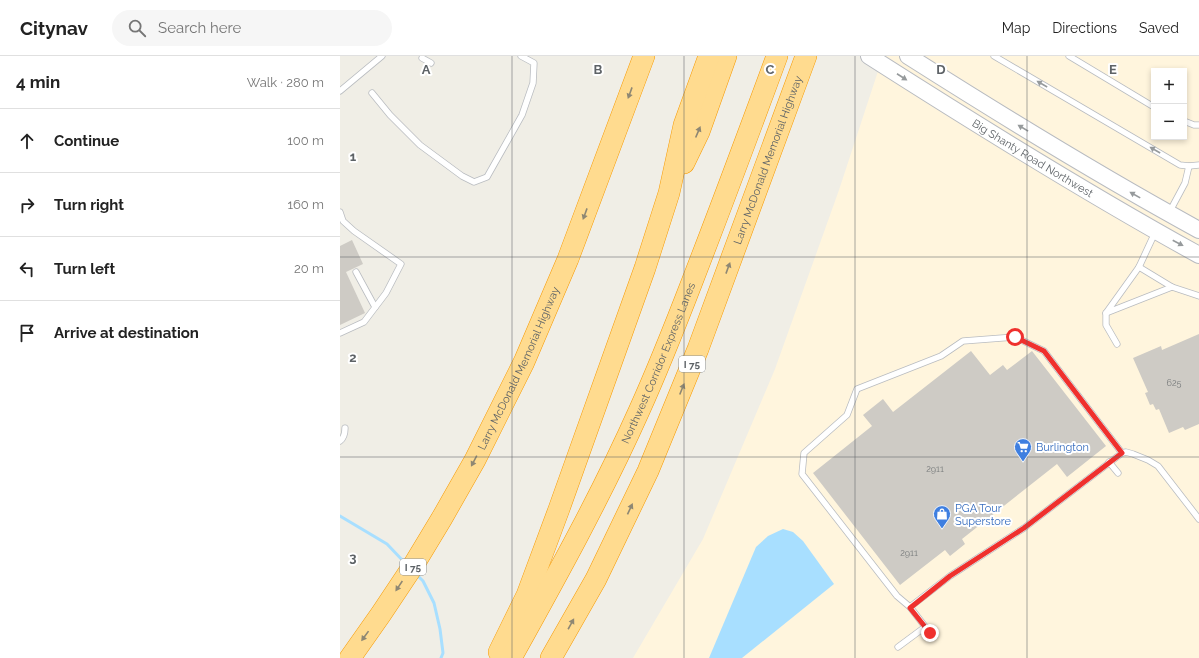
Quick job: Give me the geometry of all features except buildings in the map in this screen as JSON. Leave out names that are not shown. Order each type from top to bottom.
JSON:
[{"type":"highway","name":"Larry McDonald Memorial Highway","points":[[350,658],[413,566],[442,518],[475,460],[524,362],[542,323],[568,259],[644,56]]},
{"type":"highway","points":[[496,658],[527,595],[554,524],[645,268],[669,193],[684,125],[709,56]]},
{"type":"highway","points":[[669,193],[699,132],[726,56]]},
{"type":"highway","name":"Northwest Corridor Express Lanes","points":[[511,658],[606,482],[639,411],[670,339],[777,56]]},
{"type":"highway","name":"Larry McDonald Memorial Highway","points":[[552,658],[596,579],[648,471],[698,349],[806,57]]},
{"type":"street","name":"Big Shanty Road Northwest","points":[[869,56],[1030,158],[1199,255]]},
{"type":"street","name":"Big Shanty Road Northwest","points":[[915,59],[1020,127],[1120,187],[1199,230]]},
{"type":"street","points":[[1157,232],[1169,214]]},
{"type":"lane","points":[[340,91],[382,56]]},
{"type":"lane","points":[[372,93],[390,115],[420,145],[462,176],[474,182],[487,177],[522,115],[533,83],[534,63],[522,56]]},
{"type":"lane","points":[[994,56],[1180,165],[1199,165]]},
{"type":"lane","points":[[1069,56],[1151,105]]},
{"type":"lane","points":[[422,58],[431,63]]},
{"type":"lane","points":[[1187,123],[1199,125]]},
{"type":"lane","points":[[1169,214],[1186,183],[1189,166]]},
{"type":"lane","points":[[340,212],[343,221],[354,231],[401,264],[386,293],[364,322],[340,333]]},
{"type":"lane","points":[[1117,344],[1106,325],[1106,314],[1138,266],[1157,232]]},
{"type":"lane","points":[[1138,266],[1172,287],[1199,296]]},
{"type":"lane","points":[[356,272],[375,307]]},
{"type":"lane","points":[[1106,314],[1172,287]]},
{"type":"lane","points":[[930,633],[910,608],[897,596],[802,474],[804,453],[847,415],[857,389],[942,356],[963,341],[1015,337],[1044,351],[1122,453]]},
{"type":"lane","points":[[340,441],[343,439],[345,434],[345,428]]},
{"type":"lane","points":[[910,608],[950,576],[1024,528],[1122,453],[1126,452],[1133,454],[1158,466],[1197,511],[1199,519]]},
{"type":"lane","points":[[1109,462],[1118,473]]},
{"type":"lane","points":[[898,647],[925,627]]},
{"type":"shaded area","points":[[883,56],[1199,56],[1199,658],[633,658],[703,539],[775,369],[839,190]]},
{"type":"water","points":[[783,529],[793,532],[803,541],[834,584],[742,658],[709,658],[756,547],[768,536]]},
{"type":"waterway","points":[[340,516],[387,544],[406,564]]},
{"type":"waterway","points":[[416,574],[423,581],[434,603],[440,629],[443,653],[441,658]]},
{"type":"place","name":"Burlington","points":[[1023,462]]},
{"type":"place","name":"PGA Tour Superstore","points":[[942,529]]},
{"type":"route","points":[[930,633],[910,608],[950,576],[1024,528],[1122,453],[1044,351],[1015,337]]}]
